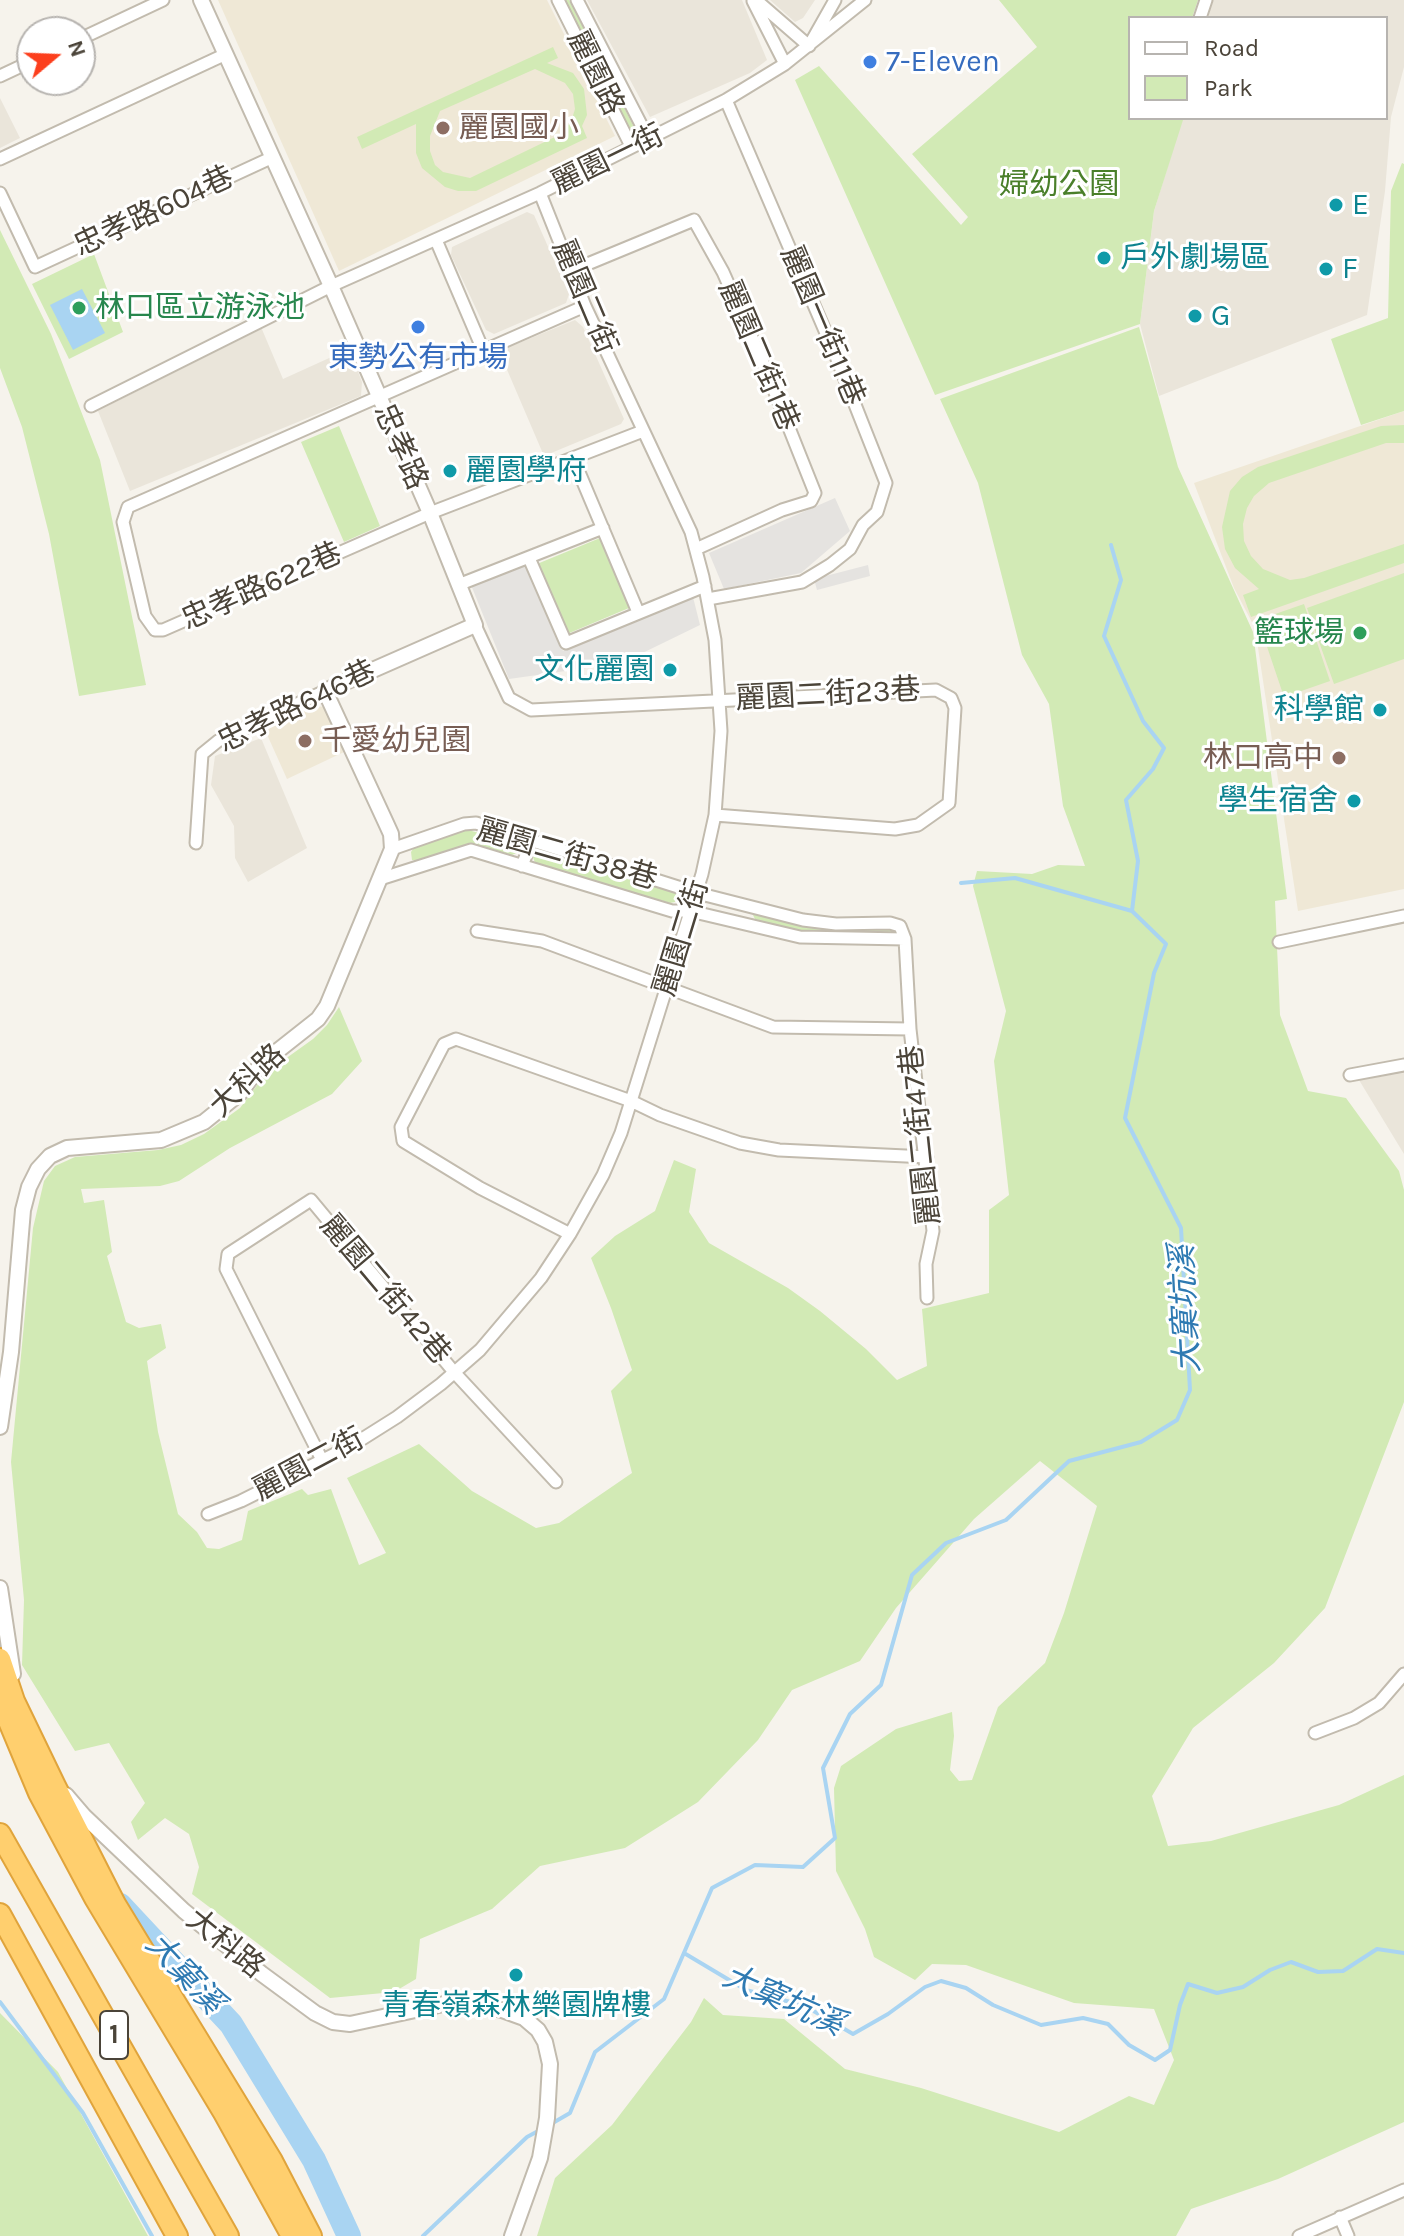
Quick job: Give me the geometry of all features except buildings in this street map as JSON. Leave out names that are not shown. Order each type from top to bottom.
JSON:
[{"type":"highway","points":[[0,1659],[14,1701],[115,1904],[259,2138],[311,2236]]},
{"type":"highway","name":"1","points":[[0,1700],[39,1793],[95,1898],[223,2111],[292,2236]]},
{"type":"highway","name":"1","points":[[0,1834],[228,2236]]},
{"type":"highway","name":"1","points":[[0,1914],[177,2236]]},
{"type":"street","points":[[96,31],[163,0]]},
{"type":"street","name":"忠孝路","points":[[201,0],[331,286],[509,698],[531,710],[721,700]]},
{"type":"street","name":"麗園路","points":[[558,0],[631,146]]},
{"type":"street","name":"麗園路","points":[[577,0],[649,140]]},
{"type":"street","points":[[755,0],[809,46],[835,0]]},
{"type":"street","points":[[755,0],[785,64]]},
{"type":"street","name":"麗園一街","points":[[91,406],[331,286],[540,193],[726,100],[785,64],[865,0]]},
{"type":"street","points":[[0,159],[226,54]]},
{"type":"street","name":"麗園一街11巷","points":[[708,599],[802,582],[830,565],[850,549],[863,525],[877,512],[886,483],[835,354],[726,100]]},
{"type":"street","name":"忠孝路604巷","points":[[0,193],[35,267],[273,157]]},
{"type":"street","name":"麗園二街","points":[[208,1514],[241,1501],[351,1446],[397,1417],[480,1350],[541,1278],[603,1175],[621,1133],[697,893],[715,815],[721,746],[721,700],[708,599],[691,532],[585,306],[540,193]]},
{"type":"street","name":"麗園二街1巷","points":[[573,270],[694,220],[723,272],[815,493],[811,501],[782,510],[696,549]]},
{"type":"street","points":[[436,240],[483,350]]},
{"type":"street","points":[[378,398],[585,306]]},
{"type":"street","name":"忠孝路622巷","points":[[378,398],[128,507],[123,522],[145,616],[155,630],[163,630],[430,513]]},
{"type":"street","points":[[430,513],[643,431]]},
{"type":"street","points":[[573,458],[638,612]]},
{"type":"street","points":[[458,585],[603,528]]},
{"type":"street","points":[[529,558],[566,643],[705,586]]},
{"type":"street","name":"忠孝路646巷","points":[[196,843],[202,754],[218,741],[475,625]]},
{"type":"street","name":"麗園二街23巷","points":[[715,815],[895,829],[918,825],[949,803],[955,708],[951,698],[936,690],[721,700]]},
{"type":"street","points":[[325,691],[391,834],[392,849]]},
{"type":"street","name":"麗園二街38巷","points":[[380,879],[464,851],[478,851],[672,911],[690,911],[800,937],[905,939],[900,926],[890,923],[821,923],[697,893],[476,823],[464,824],[392,849]]},
{"type":"street","points":[[522,866],[531,842]]},
{"type":"street","name":"大科路","points":[[0,1427],[11,1352],[23,1210],[38,1169],[50,1156],[67,1148],[161,1140],[183,1133],[223,1109],[240,1093],[261,1064],[308,1028],[327,1006],[392,849]]},
{"type":"street","points":[[744,922],[748,905]]},
{"type":"street","points":[[1279,942],[1404,916]]},
{"type":"street","name":"麗園二街47巷","points":[[477,931],[542,941],[773,1027],[910,1029],[927,1157],[933,1231],[926,1264],[927,1298]]},
{"type":"street","points":[[905,939],[910,1029]]},
{"type":"street","points":[[570,1234],[480,1188],[403,1141],[401,1127],[444,1044],[456,1039],[740,1143],[779,1150],[927,1157]]},
{"type":"street","points":[[1350,1075],[1404,1065]]},
{"type":"street","name":"麗園二街42巷","points":[[322,1460],[226,1269],[228,1254],[311,1200],[454,1372]]},
{"type":"street","points":[[454,1372],[556,1482]]},
{"type":"street","name":"大科路","points":[[0,1588],[15,1684],[46,1758],[70,1801],[184,1911],[262,1974],[315,2013],[333,2022],[350,2024],[370,2021],[448,2003],[502,2010],[524,2018],[538,2030],[545,2042],[550,2064],[544,2144],[512,2236]]},
{"type":"street","points":[[1315,1733],[1354,1718],[1379,1703],[1404,1674]]},
{"type":"street","points":[[1299,2236],[1404,2190]]},
{"type":"street","points":[[1340,2217],[1348,2236]]},
{"type":"shaded area","name":"麗園國小","points":[[218,0],[547,0],[615,136],[339,271]]},
{"type":"shaded area","points":[[587,0],[742,0],[767,60],[750,73],[650,117]]},
{"type":"shaded area","points":[[770,0],[815,0],[803,18],[795,22]]},
{"type":"shaded area","points":[[1212,0],[1404,0],[1404,67],[1391,117],[1385,191],[1367,315],[1159,396],[1140,324],[1154,211],[1182,120],[1388,120],[1388,16],[1208,16]]},
{"type":"shaded area","points":[[0,98],[20,138],[0,148]]},
{"type":"shaded area","points":[[527,212],[534,215],[569,294],[566,303],[494,334],[486,330],[451,255],[452,247]]},
{"type":"shaded area","points":[[575,320],[583,327],[624,419],[621,424],[544,456],[499,351]]},
{"type":"shaded area","points":[[261,327],[283,379],[349,349],[362,382],[361,396],[130,491],[98,411]]},
{"type":"shaded area","name":"林口高中","points":[[1404,411],[1404,889],[1298,911],[1255,628],[1234,588],[1194,483]]},
{"type":"shaded area","points":[[835,498],[850,531],[801,573],[724,589],[709,553]]},
{"type":"shaded area","points":[[526,564],[563,651],[693,597],[700,625],[622,663],[509,679],[471,585]]},
{"type":"shaded area","points":[[868,565],[870,576],[817,590],[814,579]]},
{"type":"shaded area","name":"千愛幼兒園","points":[[315,706],[325,707],[344,752],[287,779],[265,730]]},
{"type":"shaded area","points":[[261,738],[307,848],[248,882],[235,858],[234,826],[211,785],[215,756]]},
{"type":"shaded area","points":[[1404,1073],[1404,1154],[1359,1080]]},
{"type":"green space","points":[[562,0],[569,0],[634,127],[627,130]]},
{"type":"green space","name":"婦幼公園","points":[[999,0],[1198,0],[1193,16],[1128,16],[1128,120],[1183,120],[1154,211],[1140,324],[935,395],[795,80],[819,66],[961,225],[968,217],[912,154],[1037,47]]},
{"type":"green space","points":[[553,47],[558,58],[547,63],[573,73],[584,89],[587,115],[582,126],[587,138],[476,191],[445,187],[422,168],[416,153],[416,124],[362,149],[357,137]],"holes":[[[535,69],[565,83],[573,94],[575,109],[571,122],[559,135],[470,178],[443,172],[435,165],[430,151],[430,136],[440,111]]]},
{"type":"green space","points":[[1402,163],[1404,411],[1361,425],[1331,339],[1388,318],[1391,191]]},
{"type":"green space","points":[[0,230],[51,334],[100,460],[146,685],[79,696],[49,534],[22,427],[0,368]]},
{"type":"green space","name":"林口區立游泳池","points":[[94,254],[123,332],[69,359],[32,284]]},
{"type":"green space","points":[[1139,327],[1178,467],[1253,632],[1287,899],[1275,901],[1280,1015],[1308,1091],[1346,1098],[1399,1171],[1404,1190],[1404,1402],[1325,1608],[1274,1663],[1193,1728],[1152,1796],[1168,1846],[1211,1841],[1339,1805],[1404,1775],[1404,2122],[1278,2179],[1191,2209],[1176,2236],[537,2236],[555,2178],[612,2125],[691,2022],[704,1998],[723,2015],[784,2019],[845,2069],[921,2088],[1059,2132],[1129,2096],[1154,2105],[1174,2060],[1154,2009],[1074,2003],[966,1965],[932,1964],[915,1980],[874,1957],[865,1929],[836,1871],[834,1788],[841,1766],[896,1729],[952,1712],[954,1736],[950,1770],[959,1781],[972,1780],[998,1707],[1045,1663],[1097,1506],[1040,1461],[974,1519],[896,1608],[860,1661],[792,1690],[758,1740],[698,1802],[625,1848],[540,1866],[492,1909],[420,1939],[416,1979],[394,1992],[330,1998],[192,1894],[199,1867],[189,1834],[165,1818],[138,1840],[131,1822],[145,1803],[109,1743],[75,1751],[22,1665],[24,1600],[11,1462],[33,1228],[44,1181],[55,1166],[75,1157],[158,1150],[181,1145],[204,1134],[240,1108],[267,1072],[313,1039],[339,1007],[362,1061],[332,1094],[230,1148],[179,1181],[160,1186],[81,1189],[84,1203],[104,1200],[112,1252],[107,1256],[126,1322],[139,1328],[161,1324],[166,1348],[147,1361],[158,1432],[178,1514],[197,1532],[207,1548],[219,1549],[242,1540],[248,1511],[302,1489],[308,1495],[331,1489],[359,1565],[386,1553],[347,1478],[419,1444],[472,1491],[536,1528],[559,1523],[632,1473],[611,1391],[632,1370],[591,1258],[615,1236],[655,1211],[674,1160],[696,1169],[689,1212],[709,1243],[788,1288],[820,1311],[897,1380],[927,1366],[922,1309],[989,1293],[989,1210],[1009,1195],[994,1061],[1006,1011],[973,886],[977,871],[1032,874],[1058,865],[1085,866],[1063,806],[1049,704],[1022,655],[978,483],[940,399]]},
{"type":"green space","points":[[1404,425],[1404,443],[1386,443],[1269,483],[1254,496],[1243,524],[1244,541],[1251,556],[1263,569],[1290,580],[1404,544],[1404,563],[1251,617],[1243,595],[1259,589],[1235,568],[1225,549],[1222,527],[1230,491],[1242,477],[1258,467],[1381,426]]},
{"type":"green space","points":[[339,426],[380,526],[344,542],[301,442]]},
{"type":"green space","points":[[600,538],[629,608],[567,634],[537,564]]},
{"type":"green space","name":"籃球場","points":[[1404,573],[1404,659],[1334,684],[1307,608]]},
{"type":"green space","points":[[1304,604],[1330,681],[1284,697],[1258,620]]},
{"type":"green space","points":[[464,829],[514,842],[517,853],[509,856],[471,844],[420,861],[412,860],[411,852],[415,846]]},
{"type":"green space","points":[[541,850],[671,887],[677,897],[675,902],[670,903],[535,863],[535,852]]},
{"type":"green space","points":[[752,913],[801,926],[887,927],[895,931],[890,934],[799,932],[755,919]]},
{"type":"green space","points":[[0,2013],[58,2072],[148,2236],[0,2236]]},
{"type":"water","points":[[82,289],[105,333],[73,350],[50,305]]},
{"type":"waterway","name":"大窠坑溪","points":[[551,2124],[570,2113],[595,2052],[664,1999],[712,1888],[755,1865],[803,1867],[835,1838],[823,1768],[850,1714],[881,1685],[912,1575],[946,1543],[1006,1520],[1069,1461],[1141,1442],[1177,1420],[1190,1390],[1181,1228],[1125,1118],[1154,973],[1166,944],[1132,911],[1138,861],[1126,800],[1153,769],[1164,748],[1143,721],[1104,636],[1121,580],[1111,545]]},
{"type":"waterway","points":[[961,883],[1015,878],[1132,911]]},
{"type":"waterway","name":"大窠溪","points":[[120,1905],[231,2024],[314,2160],[349,2236]]},
{"type":"waterway","name":"大窠坑溪","points":[[684,1953],[746,1990],[805,2006],[853,2034],[925,1987],[941,1981],[966,1988],[993,2005],[1041,2025],[1083,2018],[1108,2024],[1129,2045],[1155,2060],[1170,2050],[1188,1984],[1217,1993],[1243,1987],[1270,1970],[1291,1962],[1318,1972],[1343,1971],[1377,1949],[1404,1953]]},
{"type":"waterway","points":[[0,2002],[83,2113],[152,2236]]},
{"type":"waterway","name":"大窠坑溪","points":[[423,2236],[527,2137],[540,2130]]},
{"type":"place","name":"7-Eleven","points":[[870,62]]},
{"type":"place","name":"麗園國小","points":[[443,128]]},
{"type":"place","name":"E","points":[[1336,205]]},
{"type":"place","name":"戶外劇場區","points":[[1104,258]]},
{"type":"place","name":"F","points":[[1326,269]]},
{"type":"place","name":"林口區立游泳池","points":[[79,308]]},
{"type":"place","name":"G","points":[[1195,316]]},
{"type":"place","name":"東勢公有市場","points":[[418,327]]},
{"type":"place","name":"麗園學府","points":[[450,471]]},
{"type":"place","name":"籃球場","points":[[1360,633]]},
{"type":"place","name":"文化麗園","points":[[670,670]]},
{"type":"place","name":"科學館","points":[[1380,710]]},
{"type":"place","name":"千愛幼兒園","points":[[305,741]]},
{"type":"place","name":"林口高中","points":[[1339,758]]},
{"type":"place","name":"學生宿舍","points":[[1354,801]]},
{"type":"place","name":"青春嶺森林樂園牌樓","points":[[516,1975]]}]
